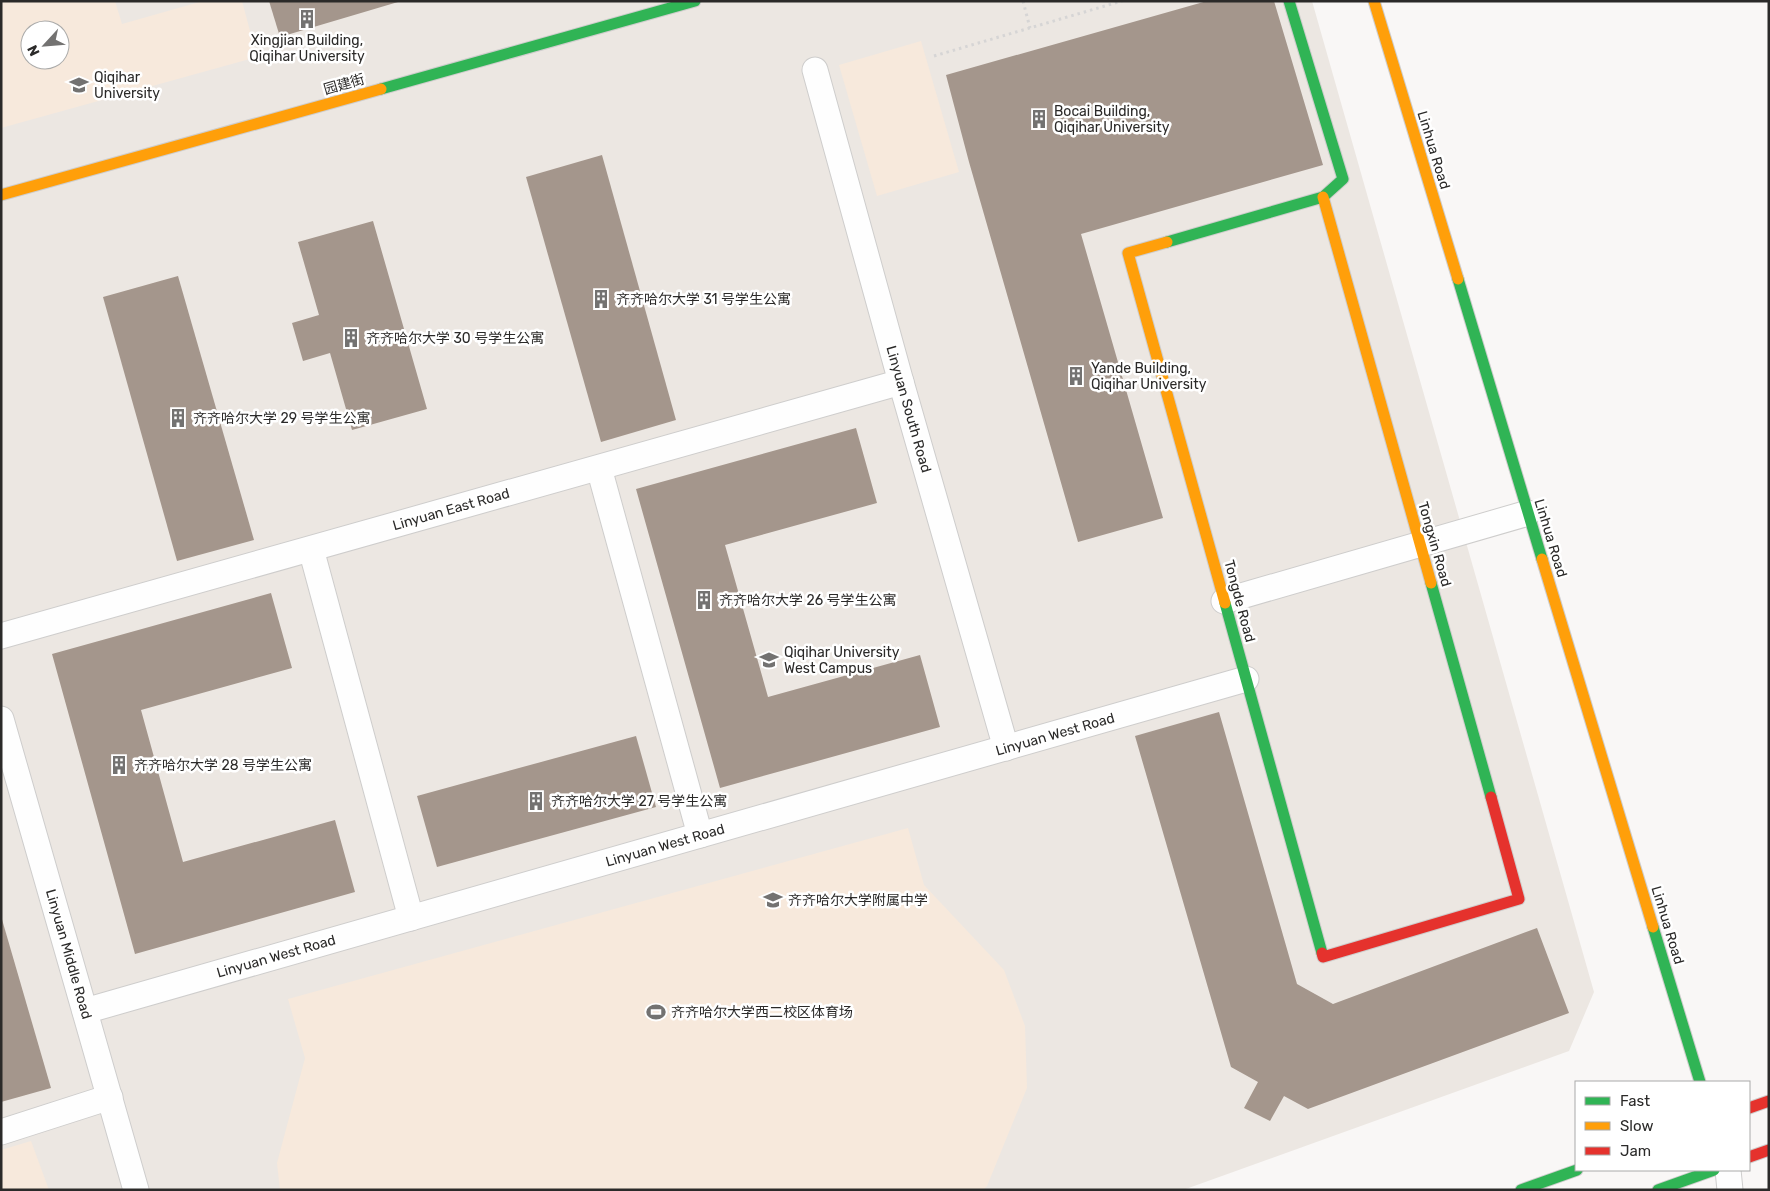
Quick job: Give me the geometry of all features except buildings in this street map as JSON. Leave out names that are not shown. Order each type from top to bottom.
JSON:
[{"type":"main road","name":"园建街","points":[[1,195],[695,1]]},
{"type":"main road","points":[[1289,1],[1343,179],[1323,197]]},
{"type":"main road","name":"Linhua Road","points":[[1374,1],[1700,1081]]},
{"type":"main road","name":"Tongde Road","points":[[1323,197],[1128,253],[1323,957]]},
{"type":"main road","name":"Tongxin Road","points":[[1323,197],[1518,899],[1323,957]]},
{"type":"main road","points":[[1750,1108],[1769,1101]]},
{"type":"main road","points":[[1750,1157],[1769,1150]]},
{"type":"main road","points":[[1520,1190],[1575,1171]]},
{"type":"main road","points":[[1658,1190],[1711,1171]]},
{"type":"street","name":"Linyuan South Road","points":[[815,70],[901,382],[1006,748]]},
{"type":"street","name":"Linyuan East Road","points":[[1,636],[901,382]]},
{"type":"street","points":[[598,468],[700,835]]},
{"type":"street","points":[[1224,601],[1528,513]]},
{"type":"street","points":[[311,549],[411,918]]},
{"type":"street","name":"Linyuan West Road","points":[[85,1010],[1246,679]]},
{"type":"street","name":"Linyuan Middle Road","points":[[1,719],[136,1190]]},
{"type":"street","points":[[1,1132],[110,1097]]},
{"type":"street","points":[[1728,1171],[1730,1190]]},
{"type":"path","points":[[1023,1],[1030,28]]},
{"type":"path","points":[[934,56],[1122,1]]},
{"type":"shaded area","name":"Qiqihar University West Campus","points":[[1,1],[1312,1],[1594,992],[1569,1051],[1183,1190],[1,1190]]},
{"type":"shaded area","name":"Qiqihar University","points":[[1,1],[115,1],[122,24],[203,1],[242,1],[257,57],[1,128]]},
{"type":"shaded area","points":[[921,41],[959,172],[877,196],[839,65]]},
{"type":"shaded area","name":"齐齐哈尔大学西二校区体育场","points":[[908,828],[924,885],[1004,970],[1025,1026],[1027,1088],[987,1186],[983,1190],[280,1190],[277,1163],[305,1058],[288,999]]},
{"type":"shaded area","points":[[31,1141],[49,1190],[1,1190],[1,1150]]},
{"type":"traffic: fast","points":[[381,89],[695,1]]},
{"type":"traffic: fast","points":[[1167,242],[1323,197],[1343,179],[1289,1]]},
{"type":"traffic: fast","points":[[1458,279],[1542,559]]},
{"type":"traffic: fast","points":[[1431,583],[1491,797]]},
{"type":"traffic: fast","points":[[1225,603],[1322,953]]},
{"type":"traffic: fast","points":[[1653,927],[1700,1081]]},
{"type":"traffic: fast","points":[[1521,1190],[1575,1171]]},
{"type":"traffic: fast","points":[[1658,1190],[1711,1171]]},
{"type":"traffic: slow","points":[[1374,1],[1458,279]]},
{"type":"traffic: slow","points":[[1,195],[381,89]]},
{"type":"traffic: slow","points":[[1323,197],[1431,583]]},
{"type":"traffic: slow","points":[[1167,242],[1128,253],[1225,603]]},
{"type":"traffic: slow","points":[[1542,559],[1653,927]]},
{"type":"traffic: jam","points":[[1322,953],[1323,957],[1519,899],[1491,797]]},
{"type":"traffic: jam","points":[[1750,1108],[1769,1101]]},
{"type":"traffic: jam","points":[[1750,1157],[1769,1150]]},
{"type":"place","name":"Xingjian Building, Qiqihar University","points":[[307,19]]},
{"type":"place","name":"Qiqihar University","points":[[79,85]]},
{"type":"place","name":"Bocai Building, Qiqihar University","points":[[1039,119]]},
{"type":"place","name":"齐齐哈尔大学 31 号学生公寓","points":[[601,299]]},
{"type":"place","name":"齐齐哈尔大学 30 号学生公寓","points":[[351,338]]},
{"type":"place","name":"Yande Building, Qiqihar University","points":[[1076,376]]},
{"type":"place","name":"齐齐哈尔大学 29 号学生公寓","points":[[178,418]]},
{"type":"place","name":"齐齐哈尔大学 26 号学生公寓","points":[[704,600]]},
{"type":"place","name":"Qiqihar University West Campus","points":[[769,660]]},
{"type":"place","name":"齐齐哈尔大学 28 号学生公寓","points":[[119,765]]},
{"type":"place","name":"齐齐哈尔大学 27 号学生公寓","points":[[536,801]]},
{"type":"place","name":"齐齐哈尔大学附属中学","points":[[773,900]]},
{"type":"place","name":"齐齐哈尔大学西二校区体育场","points":[[656,1012]]}]
